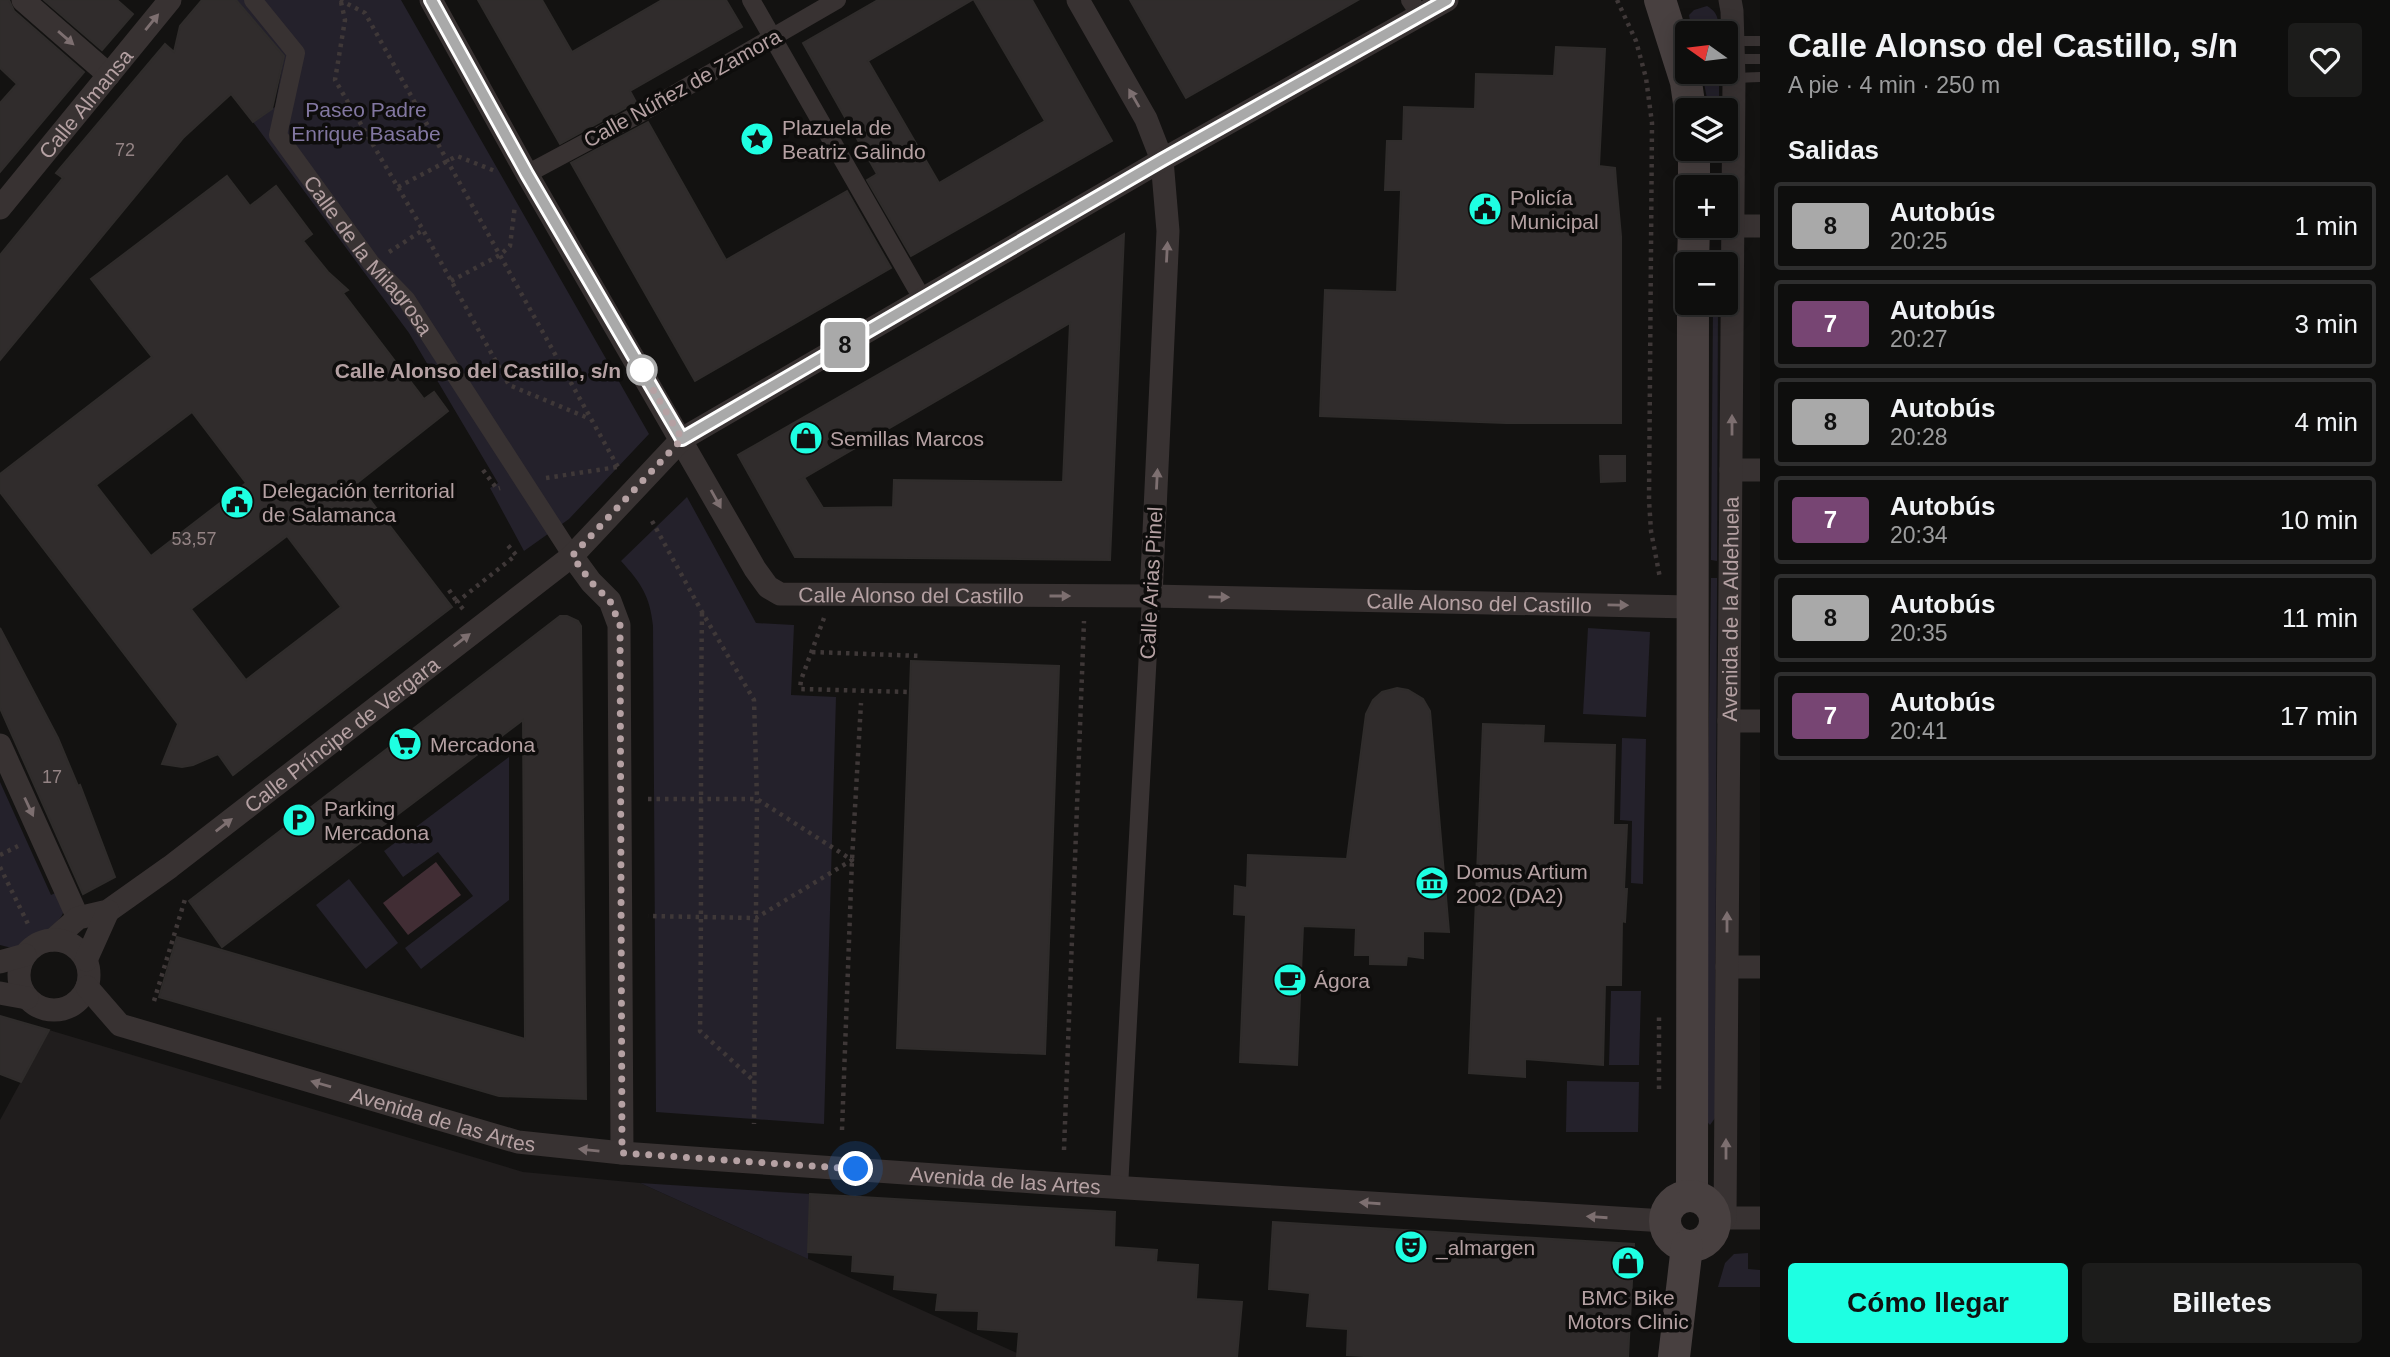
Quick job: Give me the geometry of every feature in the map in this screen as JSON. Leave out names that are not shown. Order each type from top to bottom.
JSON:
[{"type":"main road","points":[[1660,0],[1686,82],[1688,98]]},
{"type":"main road","name":"Avenida de la Aldehuela","points":[[1687,1246],[1698,1245],[1714,1230],[1710,1209],[1678,606],[1692,315]]},
{"type":"main road","points":[[1674,1357],[1687,1246],[1677,1243],[1670,1236],[1665,1221],[1671,1205],[1680,1197],[1710,1209]]},
{"type":"street","points":[[23,0],[109,75]]},
{"type":"street","name":"Calle Almansa","points":[[1,205],[170,0]]},
{"type":"street","name":"Calle de la Milagrosa","points":[[253,0],[296,54],[278,135],[371,263],[406,299],[522,482],[591,582],[610,601],[620,625],[622,1153]]},
{"type":"street","name":"Calle Alonso del Castillo","points":[[431,0],[527,174],[755,569],[768,587],[780,594],[1151,596],[1678,606]]},
{"type":"street","points":[[751,0],[923,300]]},
{"type":"street","name":"Calle Núñez de Zamora","points":[[527,174],[652,107],[836,0]]},
{"type":"street","name":"Calle Arias Pinel","points":[[1078,0],[1146,119],[1162,160],[1168,231],[1119,1188]]},
{"type":"street","name":"Calle Príncipe de Vergara","points":[[53,940],[78,918],[108,911],[170,867],[572,556],[682,439],[1162,160],[1415,8],[1447,0]]},
{"type":"street","name":"Avenida de la Aldehuela","points":[[1730,0],[1731,21]]},
{"type":"street","name":"Avenida de la Aldehuela","points":[[1733,175],[1734,84]]},
{"type":"street","points":[[1738,226],[1760,226]]},
{"type":"street","name":"Avenida de la Aldehuela","points":[[1710,1209],[1727,967],[1733,238]]},
{"type":"street","points":[[1731,470],[1760,470]]},
{"type":"street","points":[[1729,721],[1760,721]]},
{"type":"street","points":[[0,745],[78,918]]},
{"type":"street","points":[[86,960],[108,911]]},
{"type":"street","points":[[0,962],[25,955],[42,941],[53,940],[72,945],[86,960],[89,973],[87,987],[81,997],[60,1010],[37,1006],[27,998],[20,984],[19,969],[25,955]]},
{"type":"street","points":[[1727,967],[1760,967]]},
{"type":"street","name":"Avenida de las Artes","points":[[87,987],[120,1025],[518,1142],[622,1153],[1119,1188],[1665,1221]]},
{"type":"street","points":[[0,993],[27,998]]},
{"type":"street","points":[[1710,1209],[1760,1218]]},
{"type":"lane","points":[[1738,56],[1760,41]]},
{"type":"lane","points":[[1738,59],[1760,59]]},
{"type":"lane","points":[[1738,62],[1760,77]]},
{"type":"path","points":[[1617,0],[1636,41],[1646,78],[1652,123],[1649,500],[1651,531],[1678,606]]},
{"type":"path","points":[[341,1],[365,13],[622,472]]},
{"type":"path","points":[[341,1],[345,20],[335,80],[423,230],[509,385],[590,418]]},
{"type":"path","points":[[398,187],[457,156],[498,172]]},
{"type":"path","points":[[450,281],[500,255],[510,246],[515,204]]},
{"type":"path","points":[[394,249],[423,230]]},
{"type":"path","points":[[483,470],[496,489],[522,482],[617,467]]},
{"type":"path","points":[[652,522],[754,700],[757,799],[754,1124]]},
{"type":"path","points":[[457,602],[516,555],[506,543]]},
{"type":"path","points":[[449,590],[468,615]]},
{"type":"path","points":[[702,612],[699,799],[702,917],[700,1031],[754,1081]]},
{"type":"path","points":[[824,618],[800,689],[909,692]]},
{"type":"path","points":[[1064,1150],[1084,620]]},
{"type":"path","points":[[812,652],[922,656]]},
{"type":"path","points":[[842,1130],[861,703]]},
{"type":"path","points":[[648,799],[757,799],[852,860]]},
{"type":"path","points":[[0,855],[24,843]]},
{"type":"path","points":[[648,916],[756,918],[852,860]]},
{"type":"path","points":[[0,867],[29,926]]},
{"type":"path","points":[[153,1001],[186,896]]},
{"type":"path","points":[[1659,1015],[1659,1097]]},
{"type":"shaded area","points":[[436,862],[461,895],[408,935],[383,903]]},
{"type":"shaded area","points":[[49,1030],[523,1172],[640,1183],[1026,1357],[0,1357],[0,1120]]},
{"type":"green space","name":"Paseo Padre Enrique Basabe","points":[[236,0],[401,0],[649,434],[569,519],[524,551],[490,488],[498,483],[409,333],[253,122],[275,107],[284,56]]},
{"type":"green space","points":[[1707,6],[1716,14],[1718,21],[1690,21],[1689,15],[1694,10]]},
{"type":"green space","points":[[1704,84],[1719,84],[1719,98],[1707,98]]},
{"type":"green space","points":[[1713,315],[1718,315],[1717,561],[1711,560]]},
{"type":"green space","points":[[687,497],[756,623],[794,625],[791,695],[836,697],[824,1124],[656,1112],[653,626],[650,606],[643,590],[621,561]]},
{"type":"green space","points":[[1711,578],[1717,578],[1715,1118],[1710,1125],[1703,1117]]},
{"type":"green space","points":[[1588,628],[1650,632],[1646,717],[1583,714]]},
{"type":"green space","points":[[1622,738],[1646,739],[1643,884],[1631,883],[1632,821],[1620,820]]},
{"type":"green space","points":[[509,757],[509,900],[421,969],[405,948],[473,896],[438,852],[403,877],[384,851]]},
{"type":"green space","points":[[0,782],[51,895],[60,891],[63,905],[63,913],[55,924],[12,948],[0,945]]},
{"type":"green space","points":[[349,879],[398,943],[366,969],[316,905]]},
{"type":"green space","points":[[1611,991],[1641,991],[1639,1065],[1609,1065]]},
{"type":"green space","points":[[1567,1081],[1639,1082],[1638,1132],[1566,1132]]},
{"type":"green space","points":[[640,1183],[810,1194],[808,1259]]},
{"type":"green space","points":[[1748,1253],[1748,1269],[1760,1270],[1760,1287],[1718,1287],[1725,1263],[1734,1254]]},
{"type":"building","points":[[0,0],[9,0],[14,11],[84,72],[0,172],[0,103],[17,84],[0,68]]},
{"type":"building","points":[[44,0],[117,0],[133,14],[102,50]]},
{"type":"building","points":[[202,0],[236,0],[284,56],[272,109],[253,122],[231,94],[196,126],[183,138],[0,360],[0,255],[63,178],[56,173],[165,44],[174,52],[180,26]]},
{"type":"building","points":[[478,0],[542,0],[572,52],[662,0],[726,0],[742,27],[630,91],[636,102],[560,144]]},
{"type":"building","points":[[878,0],[972,0],[868,61],[939,183],[1045,121],[974,0],[1032,0],[1112,141],[911,256],[867,180],[877,174],[803,43]]},
{"type":"building","points":[[1130,0],[1358,0],[1186,98]]},
{"type":"building","points":[[1556,47],[1605,49],[1599,166],[1615,168],[1621,236],[1621,423],[1506,423],[1320,416],[1325,290],[1397,292],[1401,190],[1385,190],[1387,141],[1403,141],[1404,107],[1475,109],[1476,74],[1554,76]]},
{"type":"building","points":[[648,122],[726,260],[847,191],[891,268],[695,381],[571,163]]},
{"type":"building","points":[[227,176],[250,206],[276,186],[312,234],[303,241],[328,272],[348,290],[343,293],[424,399],[434,392],[448,411],[357,483],[452,607],[233,775],[218,754],[182,767],[162,764],[178,724],[0,492],[0,474],[152,357],[91,279]],"holes":[[[192,412],[246,483],[151,556],[96,485]],[[287,536],[341,607],[246,680],[191,609]]]},
{"type":"building","points":[[1124,234],[1110,560],[795,557],[738,455]],"holes":[[[1070,323],[1063,482],[894,480],[893,507],[823,508],[805,479],[802,479]]]},
{"type":"building","points":[[1600,456],[1625,456],[1625,481],[1601,482]]},
{"type":"building","points":[[560,616],[578,621],[581,626],[586,1099],[499,1096],[159,997],[177,937],[525,1039],[523,720],[222,947],[189,901]]},
{"type":"building","points":[[0,628],[58,738],[78,786],[80,785],[115,877],[83,894],[0,708]]},
{"type":"building","points":[[911,661],[1059,666],[1045,1054],[897,1048]]},
{"type":"building","points":[[1397,688],[1408,690],[1423,699],[1430,711],[1449,932],[1423,931],[1423,958],[1407,956],[1406,965],[1370,964],[1370,955],[1355,955],[1356,928],[1303,926],[1297,1065],[1240,1062],[1246,915],[1234,914],[1235,886],[1247,888],[1248,855],[1347,859],[1366,714],[1373,700],[1382,692]]},
{"type":"building","points":[[1483,724],[1544,726],[1543,743],[1615,745],[1613,825],[1627,825],[1624,889],[1627,889],[1625,922],[1622,921],[1621,985],[1605,985],[1603,1065],[1525,1059],[1525,1077],[1469,1073]]},
{"type":"building","points":[[0,1016],[49,1030],[21,1082],[0,1074]]},
{"type":"building","points":[[810,1194],[1115,1212],[1114,1247],[1157,1250],[1156,1262],[1198,1265],[1196,1299],[1242,1302],[1237,1357],[1017,1357],[1019,1332],[978,1329],[979,1311],[936,1310],[938,1293],[894,1289],[895,1275],[852,1271],[853,1255],[808,1252]]},
{"type":"building","points":[[1273,1222],[1634,1244],[1628,1357],[1347,1355],[1348,1329],[1307,1326],[1310,1293],[1269,1289]]},
{"type":"bus line","name":"8","points":[[431,0],[527,174],[682,439],[1162,160],[1447,0]]},
{"type":"place","name":"Plazuela de Beatriz Galindo","points":[[757,139]]},
{"type":"place","name":"Policía Municipal","points":[[1485,209]]},
{"type":"place","name":"Calle Alonso del Castillo, s/n","points":[[642,370]]},
{"type":"place","name":"Semillas Marcos","points":[[806,438]]},
{"type":"place","name":"Delegación territorial de Salamanca","points":[[237,502]]},
{"type":"place","name":"Mercadona","points":[[405,744]]},
{"type":"place","name":"Parking Mercadona","points":[[299,820]]},
{"type":"place","name":"Domus Artium 2002 (DA2)","points":[[1432,883]]},
{"type":"place","name":"Ágora","points":[[1290,980]]},
{"type":"place","name":"_almargen","points":[[1411,1247]]},
{"type":"place","name":"BMC Bike Motors Clinic","points":[[1628,1263]]},
{"type":"route","points":[[642,370],[638,364],[682,439],[572,556],[591,582],[610,601],[620,625],[622,1153],[856,1169]]}]
